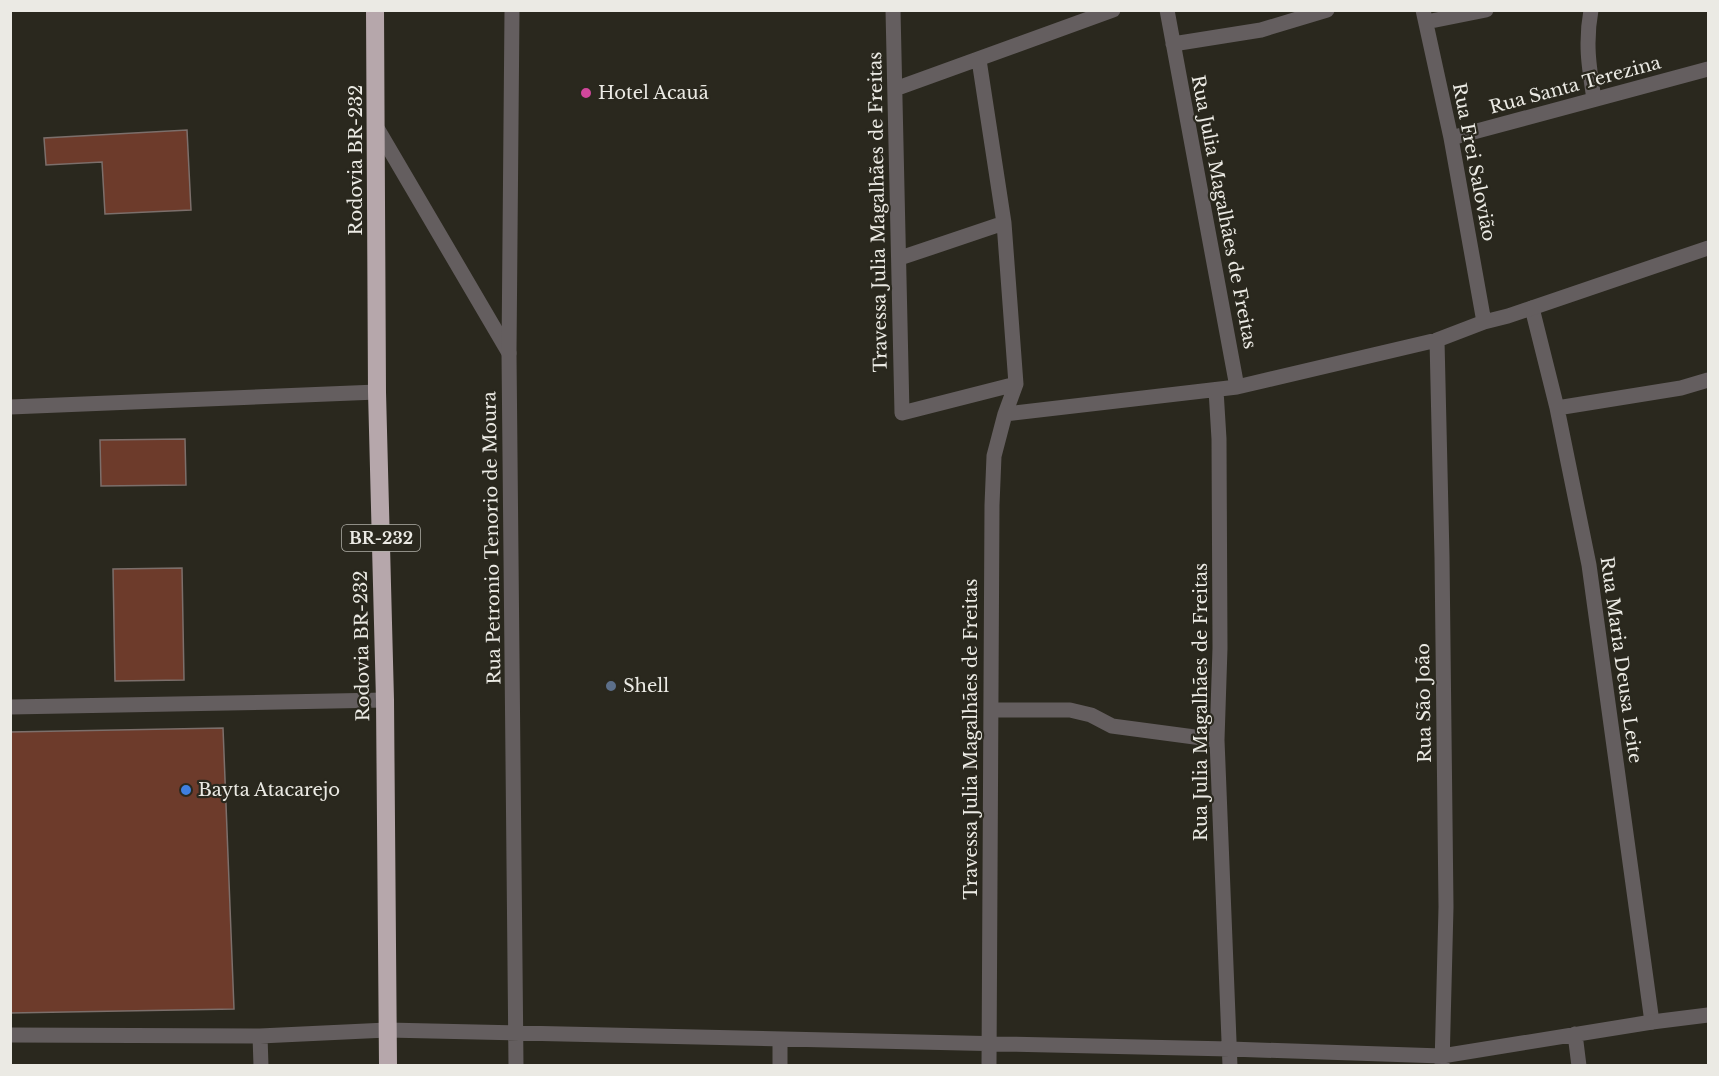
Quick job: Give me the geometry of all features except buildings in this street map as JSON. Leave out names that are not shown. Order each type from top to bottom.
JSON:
[{"type":"highway","name":"Rodovia BR-232","points":[[375,10],[377,392],[385,700],[388,1065]]},
{"type":"street","name":"Rua Petronio Tenorio de Moura","points":[[512,10],[509,353],[516,1065]]},
{"type":"street","name":"Travessa Julia Magalhães de Freitas","points":[[893,10],[902,413],[1016,384]]},
{"type":"street","points":[[895,89],[1113,10]]},
{"type":"street","name":"Rua Julia Magalhães de Freitas","points":[[1167,10],[1237,387]]},
{"type":"street","points":[[1173,44],[1261,30],[1328,10]]},
{"type":"street","points":[[1421,14],[1486,10]]},
{"type":"street","points":[[1591,10],[1587,34],[1587,54],[1594,99]]},
{"type":"street","name":"Rua Frei Salovião","points":[[1421,14],[1451,138],[1484,322]]},
{"type":"street","points":[[979,60],[1004,224],[1016,384]]},
{"type":"street","name":"Rua Santa Terezina","points":[[1451,138],[1708,69]]},
{"type":"street","points":[[377,128],[509,353]]},
{"type":"street","points":[[900,258],[1004,224]]},
{"type":"street","points":[[1005,414],[1237,387],[1437,340],[1484,322],[1708,248]]},
{"type":"street","name":"Rua Maria Deusa Leite","points":[[1532,308],[1557,408],[1589,565],[1653,1022]]},
{"type":"street","name":"Rua São João","points":[[1437,340],[1446,884],[1442,1061]]},
{"type":"street","points":[[1557,408],[1682,388],[1708,380]]},
{"type":"street","name":"Travessa Julia Magalhães de Freitas","points":[[989,1065],[992,506],[994,456],[1016,384]]},
{"type":"street","name":"Rua Julia Magalhães de Freitas","points":[[1216,390],[1219,439],[1220,625],[1217,740],[1230,1065]]},
{"type":"street","points":[[10,407],[377,392]]},
{"type":"street","points":[[10,706],[385,700]]},
{"type":"street","points":[[991,710],[1070,710],[1091,716],[1112,726],[1217,740]]},
{"type":"street","points":[[10,1035],[260,1036],[387,1030],[1230,1049],[1442,1061],[1575,1034],[1708,1015]]},
{"type":"street","points":[[1575,1034],[1579,1065]]},
{"type":"street","points":[[260,1036],[261,1065]]},
{"type":"street","points":[[780,1039],[780,1065]]},
{"type":"place","name":"Hotel Acauã","points":[[586,93]]},
{"type":"place","name":"Shell","points":[[611,686]]},
{"type":"place","name":"Bayta Atacarejo","points":[[186,790]]}]
